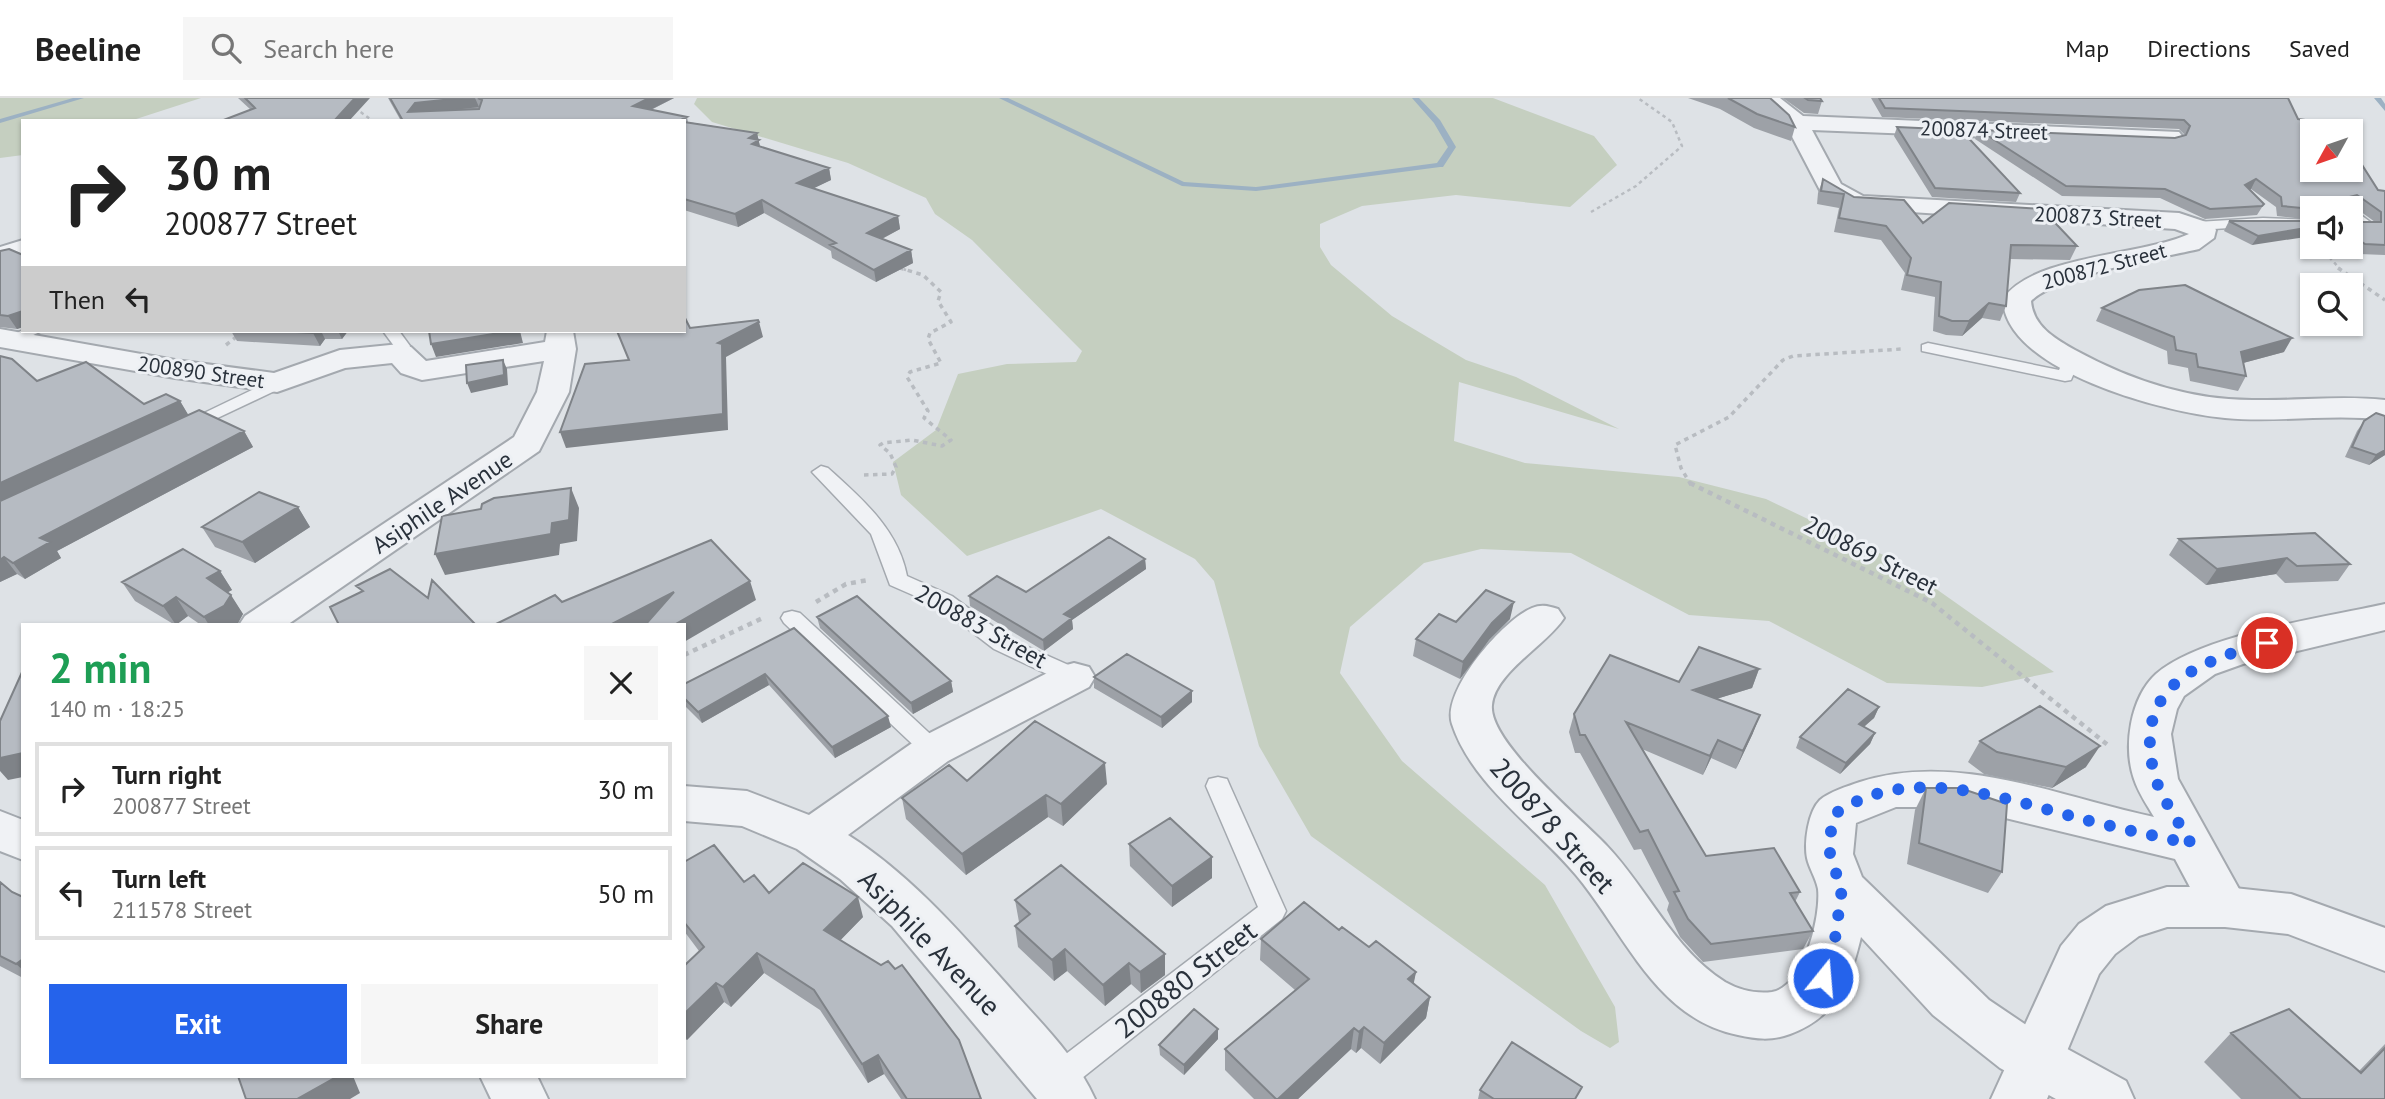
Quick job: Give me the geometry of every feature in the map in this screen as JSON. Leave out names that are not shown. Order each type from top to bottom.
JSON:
[{"type":"street","name":"200873 Street","points":[[1766,98],[1797,123],[1831,189],[1858,203],[2193,225]]},
{"type":"street","name":"200874 Street","points":[[1797,123],[2171,137]]},
{"type":"street","name":"200872 Street","points":[[2193,225],[2204,235],[2190,243],[2056,276],[2024,291],[2017,299],[2016,309],[2021,321],[2045,345],[2071,361],[2134,388],[2199,405],[2246,410],[2327,405],[2385,410]]},
{"type":"street","points":[[0,256],[21,249]]},
{"type":"street","name":"200890 Street","points":[[15,336],[175,369],[277,383],[340,359],[396,342],[412,366],[422,371],[560,342]]},
{"type":"street","name":"Asiphile Avenue","points":[[262,623],[527,444],[539,424],[560,373],[560,342]]},
{"type":"street","points":[[2225,907],[2156,779],[2149,734],[2156,709],[2169,686],[2190,671],[2233,652],[2385,617]]},
{"type":"street","name":"200878 Street","points":[[1544,618],[1508,649],[1481,684],[1470,705],[1474,729],[1489,754],[1594,863],[1658,951],[1705,998],[1741,1015],[1777,1016],[1805,1001],[1823,978],[1835,939],[1842,888]]},
{"type":"street","points":[[813,836],[933,750],[1074,677]]},
{"type":"street","points":[[2028,1080],[1990,1032],[1877,917],[1842,888],[1830,858],[1830,835],[1836,813],[1855,800],[1924,787],[1967,790],[2018,800],[2087,820],[2191,844]]},
{"type":"street","name":"Asiphile Avenue","points":[[686,803],[747,809],[813,836],[857,865],[909,912],[1062,1089]]},
{"type":"street","points":[[0,830],[21,841]]},
{"type":"street","points":[[2028,1080],[2079,961],[2096,939],[2123,921],[2167,907],[2225,907],[2291,914],[2385,950]]},
{"type":"street","points":[[508,1078],[520,1099]]},
{"type":"street","points":[[2028,1080],[2077,1080],[2106,1099]]},
{"type":"lane","points":[[2259,204],[2269,212],[2263,222]]},
{"type":"lane","points":[[2193,225],[2300,224]]},
{"type":"lane","points":[[1928,348],[2066,376],[2071,361]]},
{"type":"lane","points":[[171,433],[277,383]]},
{"type":"lane","name":"200883 Street","points":[[821,472],[877,526],[895,561],[897,580],[945,601],[1002,643],[1074,677]]},
{"type":"lane","points":[[792,618],[933,750]]},
{"type":"lane","name":"200880 Street","points":[[1062,1089],[1273,911],[1218,786]]},
{"type":"path","points":[[1591,212],[1636,186],[1682,146],[1679,128],[1638,98]]},
{"type":"path","points":[[350,106],[359,109],[371,119]]},
{"type":"path","points":[[2330,259],[2338,268],[2385,300]]},
{"type":"path","points":[[849,498],[858,490],[865,474],[892,474],[896,467],[890,453],[880,445],[883,443],[912,440],[942,446],[951,440],[924,418],[928,411],[926,405],[907,377],[911,372],[941,363],[928,339],[930,333],[951,322],[942,311],[939,301],[941,292],[923,275],[891,265]]},
{"type":"path","name":"200869 Street","points":[[1928,348],[1793,356],[1783,360],[1729,417],[1675,445],[1681,468],[1691,486],[1931,603],[2085,728],[2156,779]]},
{"type":"green space","points":[[0,98],[201,98],[136,119],[21,119],[21,155],[0,158]]},
{"type":"green space","points":[[697,98],[1493,98],[1594,136],[1617,165],[1570,207],[1456,195],[1362,206],[1320,224],[1320,247],[1331,265],[1392,316],[1466,360],[1516,377],[1619,429],[1459,382],[1454,441],[1525,463],[1679,477],[1766,499],[1898,562],[2054,672],[1982,687],[1887,683],[1769,621],[1689,615],[1571,553],[1481,549],[1424,563],[1350,627],[1340,673],[1402,761],[1545,885],[1615,1007],[1619,1042],[1610,1048],[1581,1031],[1311,836],[1259,746],[1214,581],[1195,559],[1101,509],[967,556],[901,495],[893,462],[936,430],[958,374],[1007,364],[1076,362],[1082,351],[972,240],[935,214],[926,198],[848,163],[712,122],[694,104]]},
{"type":"building","points":[[245,98],[355,98],[336,119],[226,119],[255,108]]},
{"type":"building","points":[[390,98],[462,98],[415,103],[408,112],[479,109],[482,100],[478,98],[649,98],[633,106],[687,117],[683,119],[402,119]]},
{"type":"building","points":[[1728,98],[1770,98],[1789,115],[1795,127],[1757,114]]},
{"type":"building","points":[[1805,98],[1820,98],[1822,101],[1808,100]]},
{"type":"building","points":[[1879,98],[2288,98],[2300,119],[2300,182],[2363,182],[2363,166],[2378,190],[2385,191],[2385,245],[2363,243],[2363,222],[2381,222],[2381,212],[2363,199],[2363,196],[2300,196],[2300,208],[2282,206],[2281,197],[2256,179],[2245,185],[2264,204],[2262,206],[2210,209],[2165,189],[2066,186],[1979,130],[2175,138],[2186,135],[2190,126],[2184,120],[1885,108]]},
{"type":"building","points":[[686,122],[757,133],[749,138],[759,140],[752,144],[829,168],[797,183],[898,216],[867,233],[911,250],[874,270],[830,245],[836,243],[762,200],[735,214],[686,200]]},
{"type":"building","points":[[1897,127],[1961,130],[2020,193],[1935,188]]},
{"type":"building","points":[[1823,179],[1854,197],[1904,200],[1923,223],[1949,203],[2042,209],[2077,246],[2011,245],[2006,306],[1989,303],[1969,321],[1952,321],[1939,316],[1941,282],[1907,275],[1911,258],[1886,226],[1839,218],[1844,194],[1821,191]]},
{"type":"building","points":[[2229,221],[2300,221],[2300,229],[2258,236]]},
{"type":"building","points":[[9,249],[21,254],[21,312],[8,316],[0,315],[0,251]]},
{"type":"building","points":[[2185,285],[2292,338],[2241,352],[2246,376],[2198,367],[2196,354],[2176,350],[2174,337],[2102,308],[2139,290]]},
{"type":"building","points":[[686,320],[690,328],[759,322],[718,343],[722,344],[723,414],[560,432],[585,364],[629,360],[618,333],[686,333]]},
{"type":"building","points":[[429,333],[500,333],[431,344]]},
{"type":"building","points":[[0,356],[12,359],[37,381],[86,362],[144,404],[166,394],[180,401],[0,483]]},
{"type":"building","points":[[503,360],[504,375],[467,383],[466,365]]},
{"type":"building","points":[[199,410],[244,431],[40,538],[50,542],[13,563],[4,557],[0,560],[0,501]]},
{"type":"building","points":[[2376,413],[2385,416],[2385,450],[2376,455],[2352,447],[2364,421]]},
{"type":"building","points":[[571,488],[569,520],[552,523],[551,534],[435,554],[442,516],[481,509],[482,504],[494,498]]},
{"type":"building","points":[[259,492],[298,507],[242,542],[202,527]]},
{"type":"building","points":[[2315,533],[2350,564],[2297,566],[2287,558],[2217,569],[2179,539]]},
{"type":"building","points":[[1109,537],[1145,559],[1064,614],[1072,618],[1043,640],[969,596],[997,576],[1026,592]]},
{"type":"building","points":[[711,540],[750,581],[677,623],[647,623],[674,592],[614,623],[498,623],[555,595],[562,602]]},
{"type":"building","points":[[183,549],[220,571],[207,578],[231,595],[224,606],[204,617],[176,597],[163,606],[122,582]]},
{"type":"building","points":[[390,569],[428,598],[432,580],[474,623],[338,623],[330,607],[363,591],[356,586]]},
{"type":"building","points":[[1486,590],[1514,602],[1492,623],[1463,662],[1416,639],[1439,614],[1456,622]]},
{"type":"building","points":[[857,596],[951,681],[911,703],[817,617]]},
{"type":"building","points":[[794,628],[888,716],[832,747],[765,674],[698,712],[686,700],[686,683]]},
{"type":"building","points":[[1699,647],[1759,669],[1693,690],[1760,715],[1743,751],[1718,740],[1710,756],[1626,722],[1706,856],[1774,848],[1800,892],[1790,893],[1813,931],[1711,944],[1688,919],[1674,892],[1679,891],[1648,830],[1640,832],[1585,735],[1580,735],[1574,714],[1610,655],[1679,682]]},
{"type":"building","points":[[1127,654],[1192,691],[1161,717],[1094,677]]},
{"type":"building","points":[[21,674],[21,753],[0,758],[0,721]]},
{"type":"building","points":[[1848,689],[1879,707],[1859,724],[1875,733],[1846,763],[1800,737]]},
{"type":"building","points":[[2040,706],[2100,746],[2066,767],[1997,752],[1980,741]]},
{"type":"building","points":[[1035,721],[1105,763],[1061,804],[1046,795],[962,854],[902,798],[949,765],[967,781]]},
{"type":"building","points":[[1926,788],[1960,788],[2007,804],[2002,872],[1919,843]]},
{"type":"building","points":[[1170,818],[1212,857],[1172,886],[1129,844]]},
{"type":"building","points":[[714,845],[744,882],[754,875],[769,893],[803,863],[858,897],[824,930],[881,965],[888,961],[895,969],[902,965],[959,1040],[981,1099],[907,1099],[878,1055],[862,1064],[814,990],[757,953],[723,987],[716,983],[686,1012],[686,964],[704,947],[686,924],[686,861]]},
{"type":"building","points":[[1061,865],[1165,954],[1140,972],[1129,963],[1103,985],[1065,949],[1052,960],[1015,926],[1030,914],[1015,900]]},
{"type":"building","points":[[0,882],[21,896],[21,960],[16,964],[0,956]]},
{"type":"building","points":[[1304,902],[1339,930],[1342,927],[1369,947],[1376,941],[1416,972],[1408,979],[1430,997],[1384,1043],[1364,1027],[1359,1032],[1354,1028],[1276,1099],[1225,1049],[1309,979],[1261,939]]},
{"type":"building","points":[[1194,1009],[1218,1029],[1184,1065],[1159,1045]]},
{"type":"building","points":[[2289,1009],[2361,1073],[2385,1048],[2385,1099],[2301,1099],[2231,1033]]},
{"type":"building","points":[[1512,1042],[1582,1087],[1575,1099],[1494,1099],[1480,1090]]},
{"type":"building","points":[[239,1078],[334,1078],[297,1099],[246,1099]]},
{"type":"waterway","points":[[0,121],[81,98]]},
{"type":"waterway","points":[[1002,98],[1182,184],[1256,189],[1440,165],[1452,147],[1437,122],[1415,98]]},
{"type":"waterway","points":[[2377,98],[2385,109]]},
{"type":"route","points":[[1823,978],[1835,939],[1842,888],[1830,858],[1830,835],[1836,813],[1855,800],[1891,792],[1924,787],[1967,790],[2018,800],[2087,820],[2191,844],[2156,779],[2149,734],[2156,709],[2169,686],[2201,664],[2267,643]]}]
